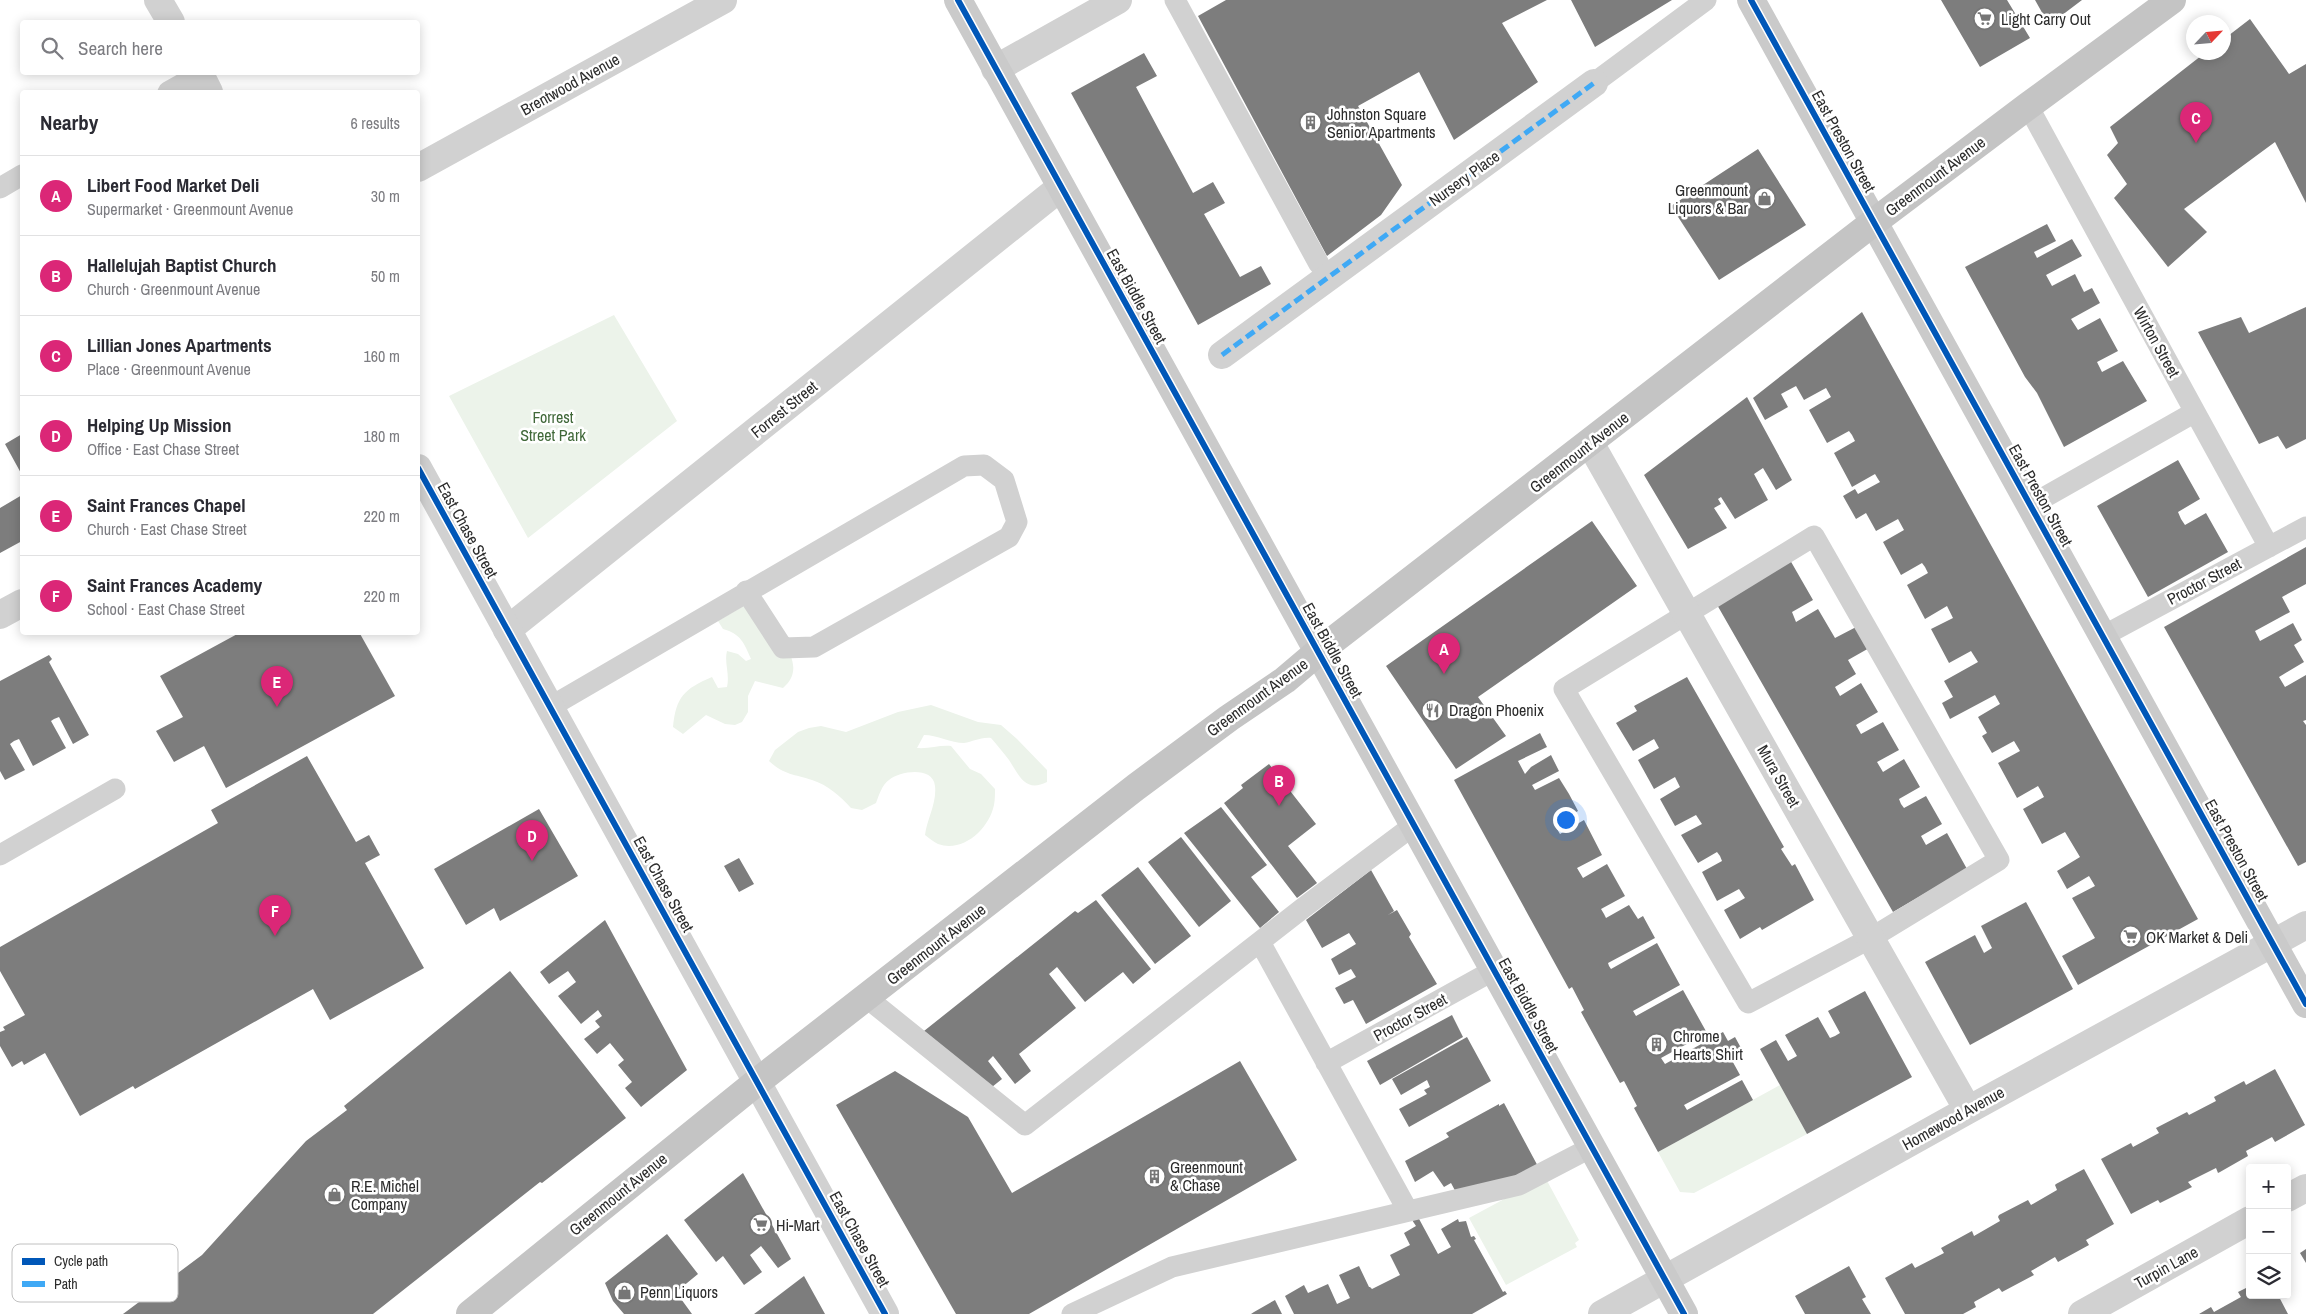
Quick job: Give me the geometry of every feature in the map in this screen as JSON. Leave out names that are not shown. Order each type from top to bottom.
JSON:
[{"type":"main road","name":"East Biddle Street","points":[[958,0],[1684,1314]]},
{"type":"main road","name":"East Preston Street","points":[[1751,0],[2306,1004]]},
{"type":"main road","name":"Greenmount Avenue","points":[[470,1314],[757,1082],[1136,787],[1229,718],[1285,680],[1318,652],[1874,222],[2172,0]]},
{"type":"street","points":[[158,0],[170,20]]},
{"type":"street","name":"Brentwood Avenue","points":[[420,167],[722,0]]},
{"type":"street","points":[[995,68],[1118,0]]},
{"type":"street","name":"Nursery Place","points":[[1222,355],[1594,83]]},
{"type":"street","name":"Forrest Street","points":[[507,630],[1061,187]]},
{"type":"street","name":"Mura Street","points":[[1590,443],[1968,1110]]},
{"type":"street","name":"East Chase Street","points":[[420,472],[885,1314]]},
{"type":"street","points":[[0,615],[20,604]]},
{"type":"street","name":"Homewood Avenue","points":[[1602,1314],[1665,1281],[1968,1110],[2306,925]]},
{"type":"street","points":[[2291,1196],[2306,1188]]},
{"type":"street","name":"Turpin Lane","points":[[2082,1314],[2246,1222]]},
{"type":"lane","points":[[1175,0],[1319,264]]},
{"type":"lane","name":"Nursery Place","points":[[1594,83],[1706,0]]},
{"type":"lane","points":[[174,90],[202,80]]},
{"type":"lane","name":"Wirton Street","points":[[2028,106],[2269,547]]},
{"type":"lane","points":[[0,188],[20,176]]},
{"type":"lane","points":[[2030,505],[2195,412]]},
{"type":"lane","points":[[550,707],[592,684],[746,591],[964,466],[984,465],[1004,480],[1017,522],[1009,537],[814,647],[783,648],[746,591]]},
{"type":"lane","name":"Proctor Street","points":[[2103,636],[2306,527]]},
{"type":"lane","points":[[1814,536],[1999,860],[1871,938],[1748,1003],[1564,688],[1686,613],[1814,536]]},
{"type":"lane","points":[[0,855],[115,788]]},
{"type":"lane","points":[[867,998],[1025,1125],[1414,825]]},
{"type":"lane","points":[[1260,942],[1408,1211]]},
{"type":"lane","name":"Proctor Street","points":[[1326,1063],[1494,970]]},
{"type":"lane","points":[[1072,1314],[1172,1267],[1519,1185],[1592,1147]]},
{"type":"green space","name":"Forrest Street Park","points":[[614,315],[677,421],[528,538],[449,396]]},
{"type":"green space","points":[[749,603],[776,632],[791,655],[793,667],[791,678],[783,688],[755,681],[748,696],[748,712],[742,722],[735,725],[725,724],[706,715],[683,734],[673,727],[676,708],[683,695],[688,690],[712,677],[718,688],[727,687],[727,651],[738,654],[746,661],[751,659],[738,636],[723,629],[718,621]]},
{"type":"green space","points":[[931,705],[978,722],[1001,725],[1047,770],[1047,782],[1039,785],[1028,784],[991,738],[964,743],[924,735],[917,748],[951,746],[970,769],[981,774],[995,789],[994,805],[987,822],[974,837],[957,845],[947,846],[938,844],[925,835],[935,792],[933,780],[929,775],[915,772],[894,777],[884,785],[876,803],[862,810],[851,808],[838,795],[823,785],[784,772],[769,761],[775,750],[798,732],[809,728],[821,726],[846,732],[898,712]]},
{"type":"green space","points":[[1780,1085],[1807,1134],[1694,1193],[1680,1192],[1658,1152]]},
{"type":"green space","points":[[1545,1177],[1579,1240],[1575,1243],[1577,1247],[1506,1285],[1469,1218]]},
{"type":"building","name":"Johnston Square Senior Apartments","points":[[1226,0],[1547,0],[1502,23],[1538,82],[1454,140],[1419,72],[1358,106],[1402,185],[1381,215],[1327,256],[1198,16]]},
{"type":"building","points":[[1571,0],[1672,0],[1595,47]]},
{"type":"building","name":"Light Carry Out","points":[[1941,0],[2007,0],[2030,38],[1980,67]]},
{"type":"building","points":[[2035,0],[2082,0],[2049,25]]},
{"type":"building","points":[[2250,19],[2289,74],[2306,64],[2306,203],[2275,142],[2184,209],[2207,232],[2168,267],[2114,198],[2127,184],[2107,155],[2118,143],[2110,127],[2196,60],[2231,60],[2231,34]]},
{"type":"building","points":[[1144,53],[1157,76],[1136,87],[1193,193],[1213,182],[1225,203],[1204,214],[1240,277],[1261,266],[1271,284],[1198,325],[1071,93]]},
{"type":"building","points":[[1758,149],[1806,225],[1719,280],[1671,206]]},
{"type":"building","points":[[2047,224],[2056,241],[2034,252],[2037,258],[2072,239],[2082,256],[2046,275],[2052,286],[2075,274],[2084,292],[2092,288],[2100,303],[2071,319],[2078,330],[2100,318],[2118,351],[2097,362],[2102,372],[2123,361],[2147,401],[2064,447],[2037,393],[2025,377],[1965,267]]},
{"type":"building","points":[[2306,307],[2306,439],[2286,449],[2278,436],[2259,444],[2198,332],[2241,317],[2249,333]]},
{"type":"building","points":[[1862,312],[2198,919],[2078,985],[2062,956],[2095,938],[2072,898],[2095,886],[2089,876],[2067,889],[2057,871],[2080,857],[2065,832],[2042,844],[2023,809],[2044,797],[2041,791],[2038,786],[2017,798],[1998,763],[2020,751],[2014,741],[1992,753],[1982,736],[1987,733],[1978,717],[2000,704],[1995,695],[1950,719],[1942,703],[1953,697],[1944,681],[1978,662],[1971,651],[1949,663],[1931,629],[1953,618],[1947,606],[1925,619],[1907,585],[1928,573],[1925,567],[1922,563],[1901,575],[1883,542],[1904,530],[1898,519],[1876,531],[1866,513],[1856,519],[1843,496],[1855,489],[1858,494],[1880,482],[1875,474],[1852,487],[1834,453],[1855,441],[1852,435],[1849,431],[1827,443],[1809,410],[1831,397],[1826,388],[1804,400],[1796,386],[1781,394],[1788,407],[1765,420],[1753,398]]},
{"type":"building","points":[[1747,397],[1792,480],[1776,490],[1763,468],[1754,474],[1768,500],[1735,519],[1721,497],[1718,499],[1721,504],[1714,508],[1727,528],[1688,549],[1644,475]]},
{"type":"building","points":[[20,435],[20,471],[5,444]]},
{"type":"building","points":[[2178,460],[2200,499],[2178,512],[2181,519],[2185,525],[2206,513],[2228,552],[2148,597],[2097,506]]},
{"type":"building","points":[[20,496],[20,542],[0,553],[0,508]]},
{"type":"building","points":[[1592,521],[1637,586],[1478,697],[1506,736],[1456,769],[1386,666]]},
{"type":"building","points":[[2306,547],[2306,584],[2282,597],[2290,612],[2255,631],[2260,641],[2293,623],[2302,640],[2294,645],[2304,662],[2279,677],[2285,687],[2306,675],[2306,720],[2303,721],[2306,725],[2306,862],[2298,866],[2164,627]]},
{"type":"building","points":[[1790,560],[1813,600],[1792,612],[1796,622],[1818,609],[1835,638],[1858,626],[1871,647],[1848,660],[1856,674],[1835,687],[1840,696],[1861,683],[1878,712],[1856,725],[1861,734],[1883,722],[1899,750],[1877,762],[1883,772],[1904,759],[1920,787],[1899,799],[1901,804],[1904,808],[1926,796],[1942,824],[1921,836],[1926,845],[1947,833],[1967,869],[1893,912],[1716,603]]},
{"type":"building","points":[[235,635],[361,635],[395,696],[226,788],[204,746],[174,762],[156,731],[183,717],[160,676]]},
{"type":"building","points":[[49,655],[52,659],[49,662],[89,735],[73,744],[59,717],[54,719],[51,721],[66,748],[33,766],[19,739],[14,741],[10,744],[25,770],[5,780],[0,771],[0,681]]},
{"type":"building","points":[[1687,677],[1784,847],[1781,849],[1792,866],[1795,864],[1814,900],[1762,930],[1760,927],[1740,939],[1724,910],[1745,898],[1739,889],[1717,901],[1702,872],[1722,861],[1720,856],[1717,852],[1698,863],[1681,835],[1702,824],[1696,815],[1675,826],[1660,799],[1680,787],[1675,777],[1654,789],[1638,760],[1659,748],[1654,739],[1633,751],[1616,723],[1637,711],[1634,706]]},
{"type":"building","points":[[1540,733],[1547,747],[1518,761],[1525,774],[1531,767],[1551,755],[1559,771],[1532,785],[1535,790],[1559,778],[1578,811],[1554,824],[1560,834],[1584,820],[1602,855],[1577,868],[1583,878],[1607,864],[1625,896],[1601,909],[1606,918],[1629,905],[1638,919],[1643,916],[1655,938],[1608,963],[1609,966],[1611,969],[1657,943],[1680,985],[1633,1011],[1636,1016],[1683,990],[1707,1033],[1661,1058],[1665,1064],[1723,1032],[1728,1041],[1735,1037],[1741,1048],[1729,1055],[1740,1075],[1684,1105],[1687,1110],[1742,1080],[1753,1100],[1658,1152],[1634,1108],[1637,1106],[1624,1081],[1620,1083],[1581,1012],[1584,1010],[1572,987],[1569,989],[1454,780]]},
{"type":"building","points":[[307,756],[356,842],[369,835],[380,855],[365,863],[424,968],[330,1020],[313,989],[135,1089],[133,1086],[80,1116],[45,1053],[24,1065],[22,1061],[12,1067],[0,1046],[0,1032],[5,1030],[3,1027],[25,1015],[0,971],[0,947],[218,823],[211,810]]},
{"type":"building","points":[[1269,764],[1316,824],[1288,846],[1317,883],[1297,898],[1224,803],[1243,788],[1241,785]]},
{"type":"building","points":[[1221,807],[1267,865],[1251,877],[1279,912],[1260,928],[1184,833]]},
{"type":"building","points":[[539,809],[578,876],[500,921],[494,908],[466,925],[434,869]]},
{"type":"building","points":[[1181,837],[1231,901],[1199,927],[1148,862]]},
{"type":"building","points":[[739,858],[754,884],[739,892],[724,866]]},
{"type":"building","points":[[1138,867],[1191,936],[1155,964],[1101,895]]},
{"type":"building","points":[[1371,870],[1394,911],[1388,915],[1397,910],[1411,934],[1409,937],[1437,984],[1366,1024],[1353,1000],[1344,1004],[1335,988],[1356,977],[1351,969],[1339,975],[1331,959],[1356,944],[1349,933],[1322,948],[1306,920]]},
{"type":"building","points":[[1096,900],[1151,969],[1133,984],[1123,972],[1085,1002],[1057,967],[1049,974],[1076,1008],[1019,1054],[1031,1071],[1015,1084],[993,1056],[988,1061],[1002,1079],[992,1087],[924,1031],[1075,911],[1078,913]]},
{"type":"building","points":[[2026,902],[2073,989],[1970,1045],[1925,962],[1975,935],[1984,953],[1992,948],[1981,926]]},
{"type":"building","points":[[605,920],[687,1070],[641,1107],[625,1088],[632,1082],[618,1065],[624,1060],[610,1043],[597,1054],[584,1039],[600,1027],[595,1021],[602,1016],[598,1010],[581,1024],[558,996],[576,982],[568,971],[549,984],[540,972]]},
{"type":"building","points":[[510,971],[626,1118],[542,1183],[540,1182],[373,1314],[123,1314],[139,1302],[178,1302],[178,1273],[202,1255],[306,1141],[347,1110],[344,1106]]},
{"type":"building","points":[[1865,991],[1912,1077],[1807,1134],[1760,1049],[1776,1040],[1788,1061],[1797,1056],[1785,1035],[1818,1017],[1830,1038],[1835,1036],[1840,1033],[1828,1011]]},
{"type":"building","points":[[1452,1015],[1463,1037],[1380,1085],[1367,1061]]},
{"type":"building","points":[[1467,1037],[1491,1081],[1409,1127],[1399,1109],[1427,1094],[1424,1090],[1430,1087],[1427,1080],[1401,1095],[1392,1079]]},
{"type":"building","name":"Greenmount & Chase","points":[[1240,1061],[1297,1160],[1029,1314],[956,1314],[836,1105],[895,1071],[968,1117],[1012,1193]]},
{"type":"building","points":[[2275,1069],[2305,1125],[2275,1142],[2272,1137],[2246,1151],[2248,1156],[2220,1172],[2218,1173],[2216,1168],[2188,1182],[2192,1187],[2160,1203],[2158,1200],[2131,1214],[2101,1159],[2131,1143],[2133,1147],[2159,1133],[2156,1128],[2187,1112],[2189,1115],[2216,1101],[2214,1097],[2244,1081],[2246,1085]]},
{"type":"building","points":[[1504,1103],[1541,1172],[1459,1198],[1451,1183],[1444,1187],[1433,1171],[1415,1182],[1405,1161],[1449,1137],[1446,1133]]},
{"type":"building","points":[[2084,1169],[2114,1224],[2086,1240],[2089,1245],[2058,1262],[2055,1257],[2031,1271],[2034,1275],[2002,1292],[1999,1288],[1974,1302],[1976,1307],[1963,1314],[1905,1314],[1885,1278],[1912,1263],[1915,1268],[1944,1253],[1941,1248],[1972,1231],[1974,1236],[2000,1221],[1999,1215],[2028,1200],[2031,1205],[2057,1190],[2056,1184]]},
{"type":"building","points":[[743,1173],[791,1259],[778,1268],[761,1246],[750,1255],[762,1272],[744,1285],[723,1256],[716,1262],[684,1220]]},
{"type":"building","points":[[1418,1217],[1438,1254],[1451,1247],[1441,1229],[1458,1219],[1459,1222],[1466,1221],[1471,1237],[1474,1236],[1476,1239],[1474,1240],[1503,1292],[1505,1291],[1507,1294],[1472,1314],[1294,1314],[1285,1296],[1304,1285],[1308,1293],[1328,1284],[1337,1304],[1350,1298],[1339,1275],[1359,1266],[1369,1287],[1372,1289],[1400,1275],[1390,1255],[1410,1245],[1404,1233],[1416,1226],[1412,1220]]},
{"type":"building","points":[[667,1234],[698,1274],[676,1292],[692,1314],[624,1314],[613,1301],[605,1283]]},
{"type":"building","points":[[2306,1249],[2306,1263],[2300,1253]]},
{"type":"building","points":[[1849,1266],[1866,1297],[1862,1299],[1871,1314],[1805,1314],[1795,1296]]},
{"type":"building","points":[[804,1276],[825,1314],[754,1314]]},
{"type":"building","points":[[2246,1288],[2246,1299],[2280,1299],[2288,1314],[2199,1314],[2211,1307],[2214,1312],[2241,1297],[2238,1292]]},
{"type":"building","points":[[1275,1300],[1282,1314],[1251,1314],[1254,1312]]},
{"type":"marked path","points":[[1222,355],[1594,83]]},
{"type":"cycle path","points":[[958,0],[1684,1314]]},
{"type":"cycle path","points":[[1751,0],[2306,1004]]},
{"type":"cycle path","points":[[420,472],[885,1314]]},
{"type":"place","name":"Light Carry Out","points":[[1985,19]]},
{"type":"place","name":"Johnston Square Senior Apartments","points":[[1311,123]]},
{"type":"place","name":"Lillian Jones Apartments","points":[[2196,143]]},
{"type":"place","name":"Greenmount Liquors & Bar","points":[[1764,199]]},
{"type":"place","name":"Libert Food Market Deli","points":[[1444,674]]},
{"type":"place","name":"Saint Frances Chapel","points":[[277,707]]},
{"type":"place","name":"Dragon Phoenix","points":[[1433,710]]},
{"type":"place","name":"Hallelujah Baptist Church","points":[[1279,806]]},
{"type":"place","name":"Helping Up Mission","points":[[532,861]]},
{"type":"place","name":"Saint Frances Academy","points":[[275,936]]},
{"type":"place","name":"OK Market & Deli","points":[[2130,937]]},
{"type":"place","name":"Chrome Hearts Shirt","points":[[1657,1045]]},
{"type":"place","name":"Greenmount & Chase","points":[[1154,1176]]},
{"type":"place","name":"R.E. Michel Company","points":[[335,1195]]},
{"type":"place","name":"Hi-Mart","points":[[760,1225]]},
{"type":"place","name":"Penn Liquors","points":[[624,1292]]}]
